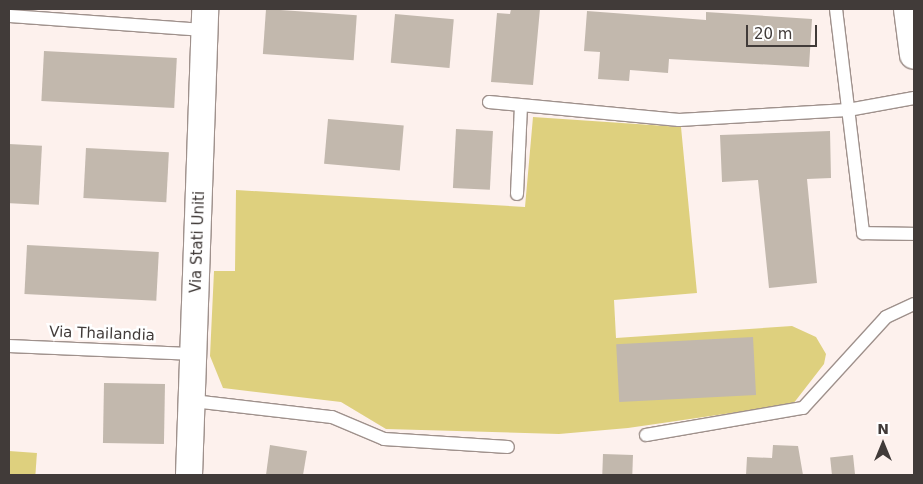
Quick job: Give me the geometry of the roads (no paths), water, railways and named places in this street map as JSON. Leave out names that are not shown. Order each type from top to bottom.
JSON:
[{"type":"street","points":[[902,9],[914,55]]},
{"type":"street","name":"Via Stati Uniti","points":[[189,475],[194,401],[205,20]]},
{"type":"lane","points":[[836,9],[863,234],[914,234]]},
{"type":"lane","points":[[9,16],[205,20]]},
{"type":"lane","points":[[490,102],[679,120],[848,110],[914,98]]},
{"type":"lane","points":[[517,194],[521,106]]},
{"type":"lane","points":[[646,435],[803,408],[886,317],[914,304]]},
{"type":"lane","name":"Via Thailandia","points":[[9,346],[195,354]]},
{"type":"lane","points":[[194,401],[332,416],[384,440],[508,447]]}]
